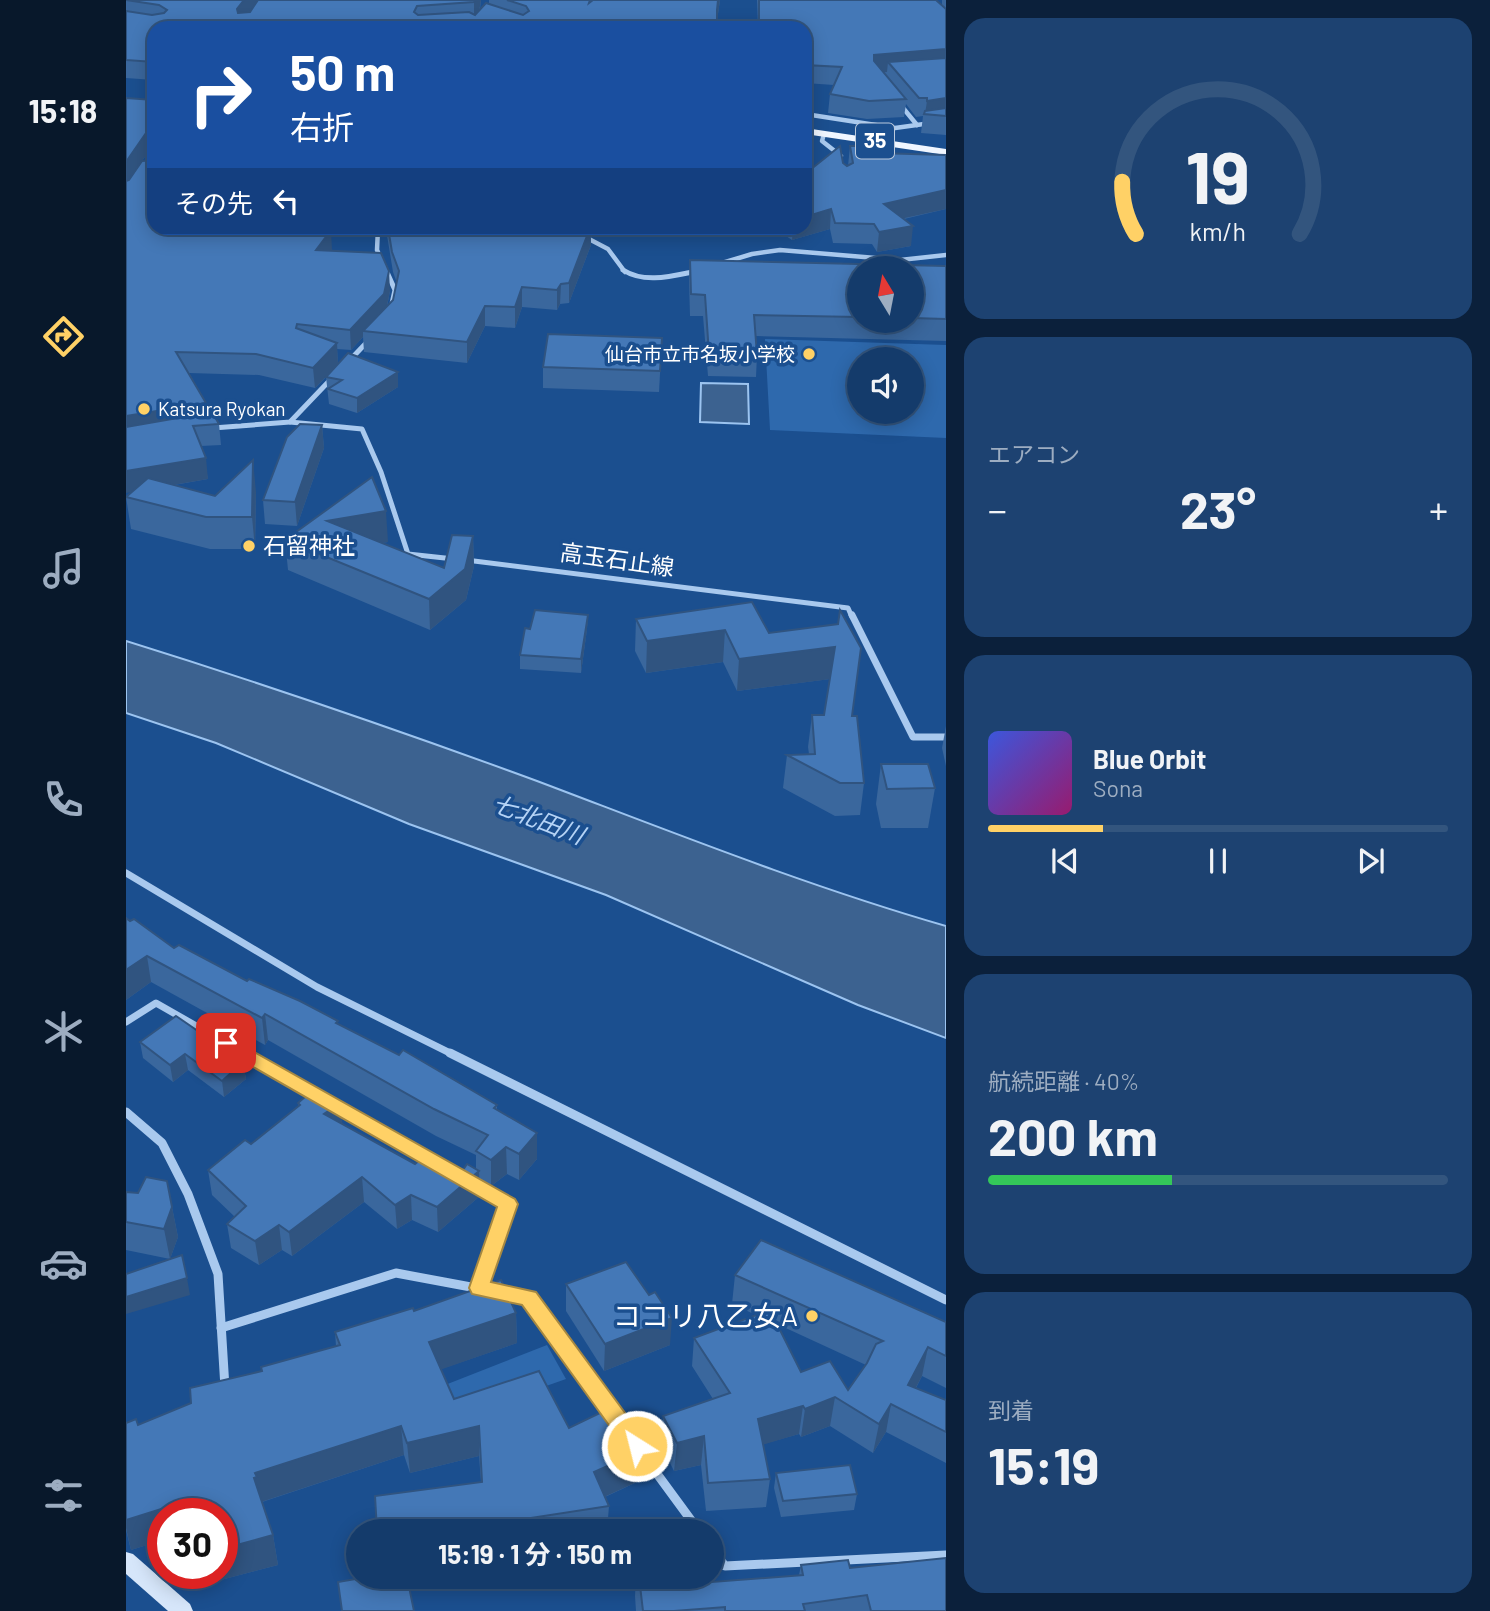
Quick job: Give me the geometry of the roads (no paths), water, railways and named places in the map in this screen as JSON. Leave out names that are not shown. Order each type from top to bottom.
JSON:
[{"type":"main road","name":"35","points":[[812,125],[946,144]]},
{"type":"main road","name":"35","points":[[812,129],[828,126],[946,152]]},
{"type":"street","points":[[892,96],[917,125]]},
{"type":"street","points":[[812,118],[828,126],[895,128],[946,121]]},
{"type":"street","points":[[828,126],[822,141],[841,155],[844,168]]},
{"type":"street","points":[[377,235],[377,250],[395,290],[390,317]]},
{"type":"street","points":[[581,235],[608,249],[623,271],[635,277],[660,278],[703,269]]},
{"type":"street","points":[[715,265],[752,254],[780,250],[900,260],[946,255]]},
{"type":"street","points":[[344,365],[371,337]]},
{"type":"street","points":[[209,429],[290,422],[335,374]]},
{"type":"street","name":"高玉石止線","points":[[290,422],[362,429],[381,472],[408,554],[550,568],[848,608],[913,737],[946,737]]},
{"type":"street","points":[[126,873],[317,987],[946,1300]]},
{"type":"street","points":[[126,1021],[156,1003],[435,1163]]},
{"type":"street","points":[[126,1112],[162,1143],[188,1194],[218,1275],[225,1396]]},
{"type":"street","points":[[460,1176],[508,1204],[479,1288]]},
{"type":"street","points":[[221,1328],[396,1273],[528,1298],[690,1519]]},
{"type":"street","points":[[724,1565],[946,1555]]},
{"type":"street","points":[[126,1561],[183,1611]]},
{"type":"water","points":[[701,383],[748,384],[749,424],[700,422]]},
{"type":"water","name":"七北田川","points":[[126,641],[384,726],[791,876],[946,926],[946,1038],[858,1005],[606,895],[409,824],[216,743],[126,713]]},
{"type":"place","name":"仙台市立市名坂小学校","points":[[809,354]]},
{"type":"place","name":"Katsura Ryokan","points":[[144,409]]},
{"type":"place","name":"石留神社","points":[[249,546]]},
{"type":"place","name":"ココリ八乙女A","points":[[812,1316]]}]
